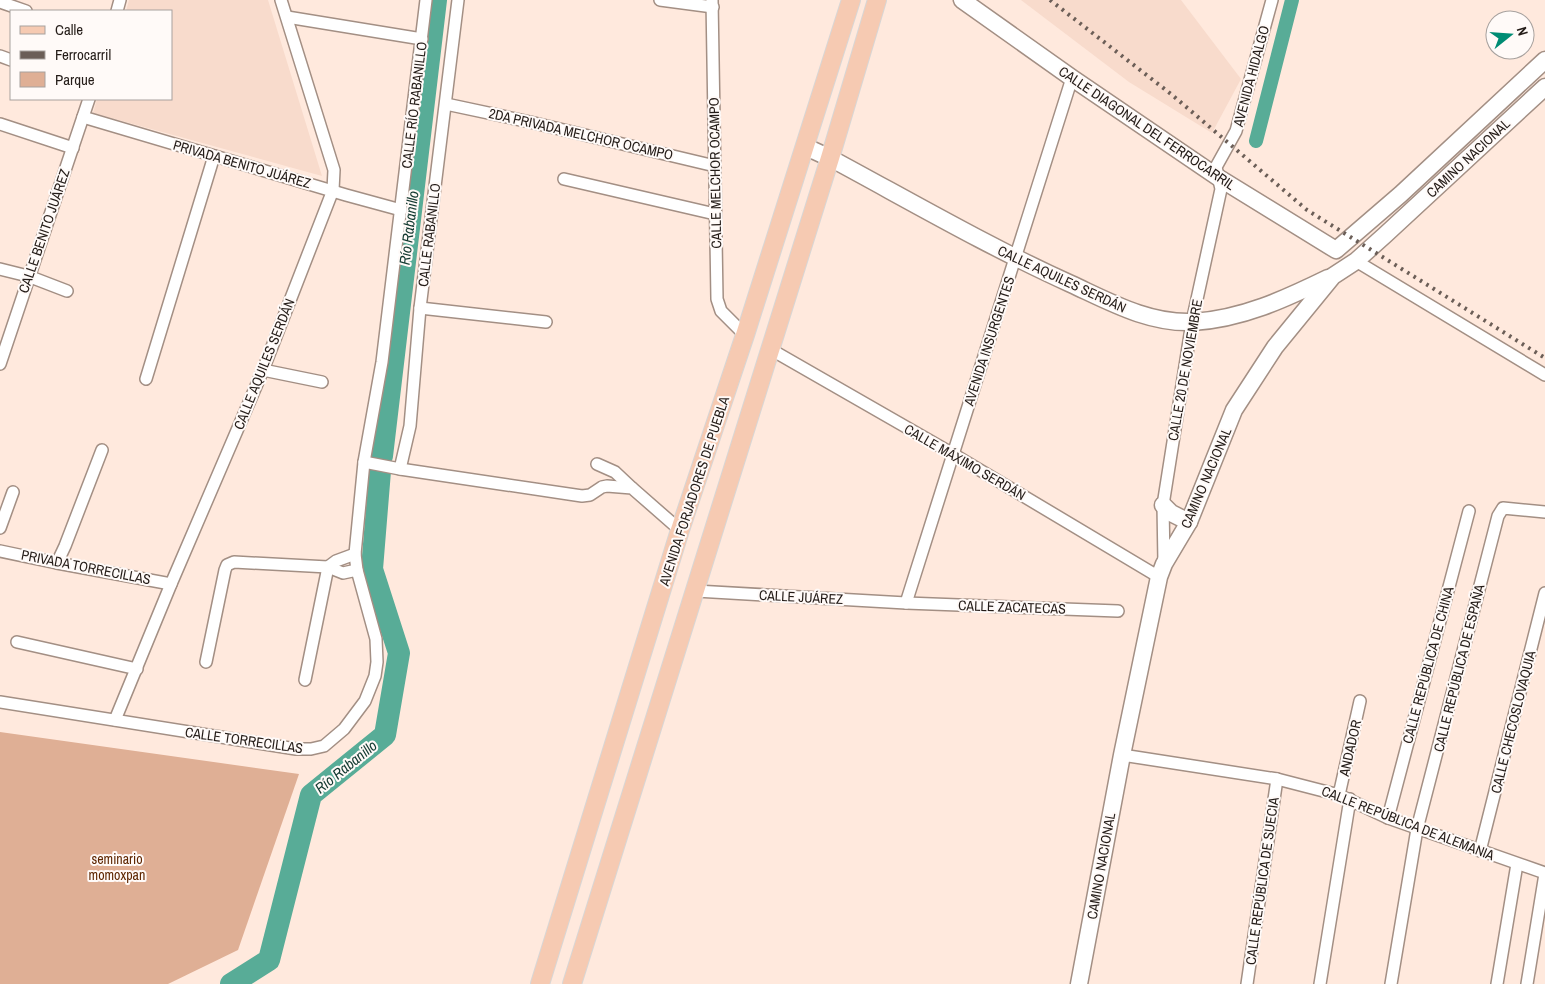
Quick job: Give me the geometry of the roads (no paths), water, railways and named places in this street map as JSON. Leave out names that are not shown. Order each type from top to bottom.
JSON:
[{"type":"main road","name":"AVENIDA FORJADORES DE PUEBLA","points":[[540,984],[680,530],[806,147],[851,0]]},
{"type":"main road","points":[[572,984],[696,592],[877,0]]},
{"type":"main road","name":"CALLE DIAGONAL DEL FERROCARRIL","points":[[962,0],[1219,178],[1336,250]]},
{"type":"main road","name":"CAMINO NACIONAL","points":[[1336,250],[1401,194],[1545,60]]},
{"type":"main road","name":"CAMINO NACIONAL","points":[[1079,984],[1122,755],[1162,571],[1189,522],[1234,410],[1275,347],[1333,276],[1356,261],[1545,87]]},
{"type":"main road","name":"CALLE AQUILES SERDÁN","points":[[806,147],[830,158],[1016,259],[1134,313],[1164,320],[1192,322],[1230,317],[1254,311],[1280,301],[1333,276]]},
{"type":"main road","points":[[1163,505],[1171,513],[1189,522]]},
{"type":"street","name":"CALLE AQUILES SERDÁN","points":[[116,720],[171,584],[263,370],[333,190],[334,170],[281,0]]},
{"type":"street","name":"CALLE RÍO RABANILLO","points":[[382,362],[426,0]]},
{"type":"street","name":"CALLE RABANILLO","points":[[400,469],[410,426],[420,308],[458,0]]},
{"type":"street","points":[[660,0],[712,4]]},
{"type":"street","name":"AVENIDA HIDALGO","points":[[1219,178],[1216,167],[1236,131],[1272,0]]},
{"type":"street","points":[[0,2],[23,10]]},
{"type":"street","name":"CALLE MELCHOR OCAMPO","points":[[712,4],[718,305],[721,311],[745,335]]},
{"type":"street","points":[[287,17],[422,39]]},
{"type":"street","name":"AVENIDA INSURGENTES","points":[[906,603],[1072,78]]},
{"type":"street","name":"CALLE BENITO JUÁREZ","points":[[0,362],[88,100]]},
{"type":"street","name":"2DA PRIVADA MELCHOR OCAMPO","points":[[446,104],[715,166]]},
{"type":"street","name":"PRIVADA BENITO JUÁREZ","points":[[83,117],[401,210]]},
{"type":"street","points":[[0,124],[73,148]]},
{"type":"street","points":[[146,379],[214,156]]},
{"type":"street","name":"CALLE 20 DE NOVIEMBRE","points":[[1162,571],[1163,505],[1192,322],[1221,189],[1219,178]]},
{"type":"street","points":[[564,179],[715,214]]},
{"type":"street","points":[[1356,261],[1545,375]]},
{"type":"street","points":[[0,268],[28,276],[67,292]]},
{"type":"street","points":[[420,308],[546,322]]},
{"type":"street","name":"CALLE MÁXIMO SERDÁN","points":[[770,349],[1162,571]]},
{"type":"street","name":"CALLE TORRECILLAS","points":[[0,702],[296,749],[311,749],[324,746],[344,729],[364,701],[375,676],[377,662],[376,639],[357,570],[355,554],[364,462],[382,362]]},
{"type":"street","points":[[263,370],[322,382]]},
{"type":"street","points":[[57,563],[102,450]]},
{"type":"street","points":[[364,462],[582,496],[590,496],[602,487],[607,486],[632,488]]},
{"type":"street","points":[[597,464],[615,472],[680,530]]},
{"type":"street","points":[[0,528],[13,492]]},
{"type":"street","name":"CALLE REPÚBLICA DE ESPAÑA","points":[[1391,984],[1417,829],[1498,516],[1503,508],[1545,512]]},
{"type":"street","name":"CALLE REPÚBLICA DE CHINA","points":[[1388,818],[1469,511]]},
{"type":"street","name":"PRIVADA TORRECILLAS","points":[[0,551],[171,584]]},
{"type":"street","points":[[305,680],[328,568],[336,561],[355,554]]},
{"type":"street","points":[[206,662],[224,570],[227,565],[234,562],[328,568],[344,573],[357,570]]},
{"type":"street","name":"CALLE JUÁREZ","points":[[696,592],[906,603]]},
{"type":"street","name":"CALLE CHECOSLOVAQUIA","points":[[1480,851],[1545,593]]},
{"type":"street","name":"CALLE ZACATECAS","points":[[906,603],[1118,611]]},
{"type":"street","points":[[18,642],[136,669]]},
{"type":"street","name":"ANDADOR","points":[[1320,984],[1344,797],[1360,701]]},
{"type":"street","name":"CALLE REPÚBLICA DE ALEMANIA","points":[[1122,755],[1277,779],[1344,797],[1388,818],[1545,874]]},
{"type":"street","name":"CALLE REPÚBLICA DE SUECIA","points":[[1248,984],[1277,779]]},
{"type":"street","points":[[1497,984],[1517,864]]},
{"type":"street","points":[[1527,984],[1545,874]]},
{"type":"waterway","name":"Río Rabanillo","points":[[382,456],[436,0]]},
{"type":"waterway","points":[[1256,141],[1292,0]]},
{"type":"waterway","name":"Río Rabanillo","points":[[231,984],[269,960],[311,795],[385,735],[399,653],[372,569],[380,471]]},
{"type":"railway","points":[[1050,0],[1171,94],[1307,210],[1545,358]]},
{"type":"park label","name":"seminario momoxpan","points":[[117,868]]}]
